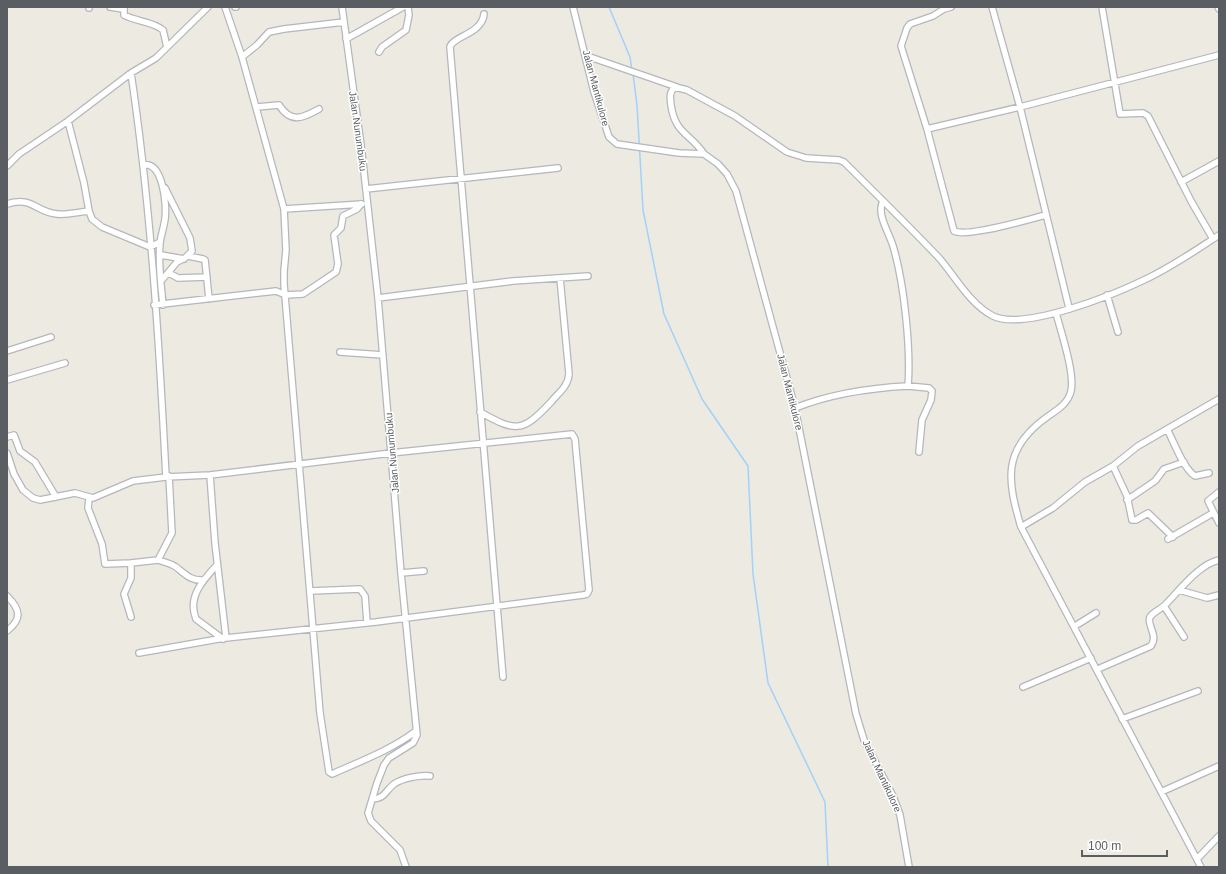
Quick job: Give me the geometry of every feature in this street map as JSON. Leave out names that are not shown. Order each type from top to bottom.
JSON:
[{"type":"street","points":[[110,7],[124,8],[123,14],[128,17],[161,28],[165,32],[167,47]]},
{"type":"street","points":[[7,166],[19,154],[68,121],[131,73],[156,58],[208,7]]},
{"type":"street","points":[[225,7],[242,56],[252,96],[257,107],[284,209],[286,250],[284,271],[320,719],[330,773],[363,760],[402,741],[416,731]]},
{"type":"street","name":"Jalan Nunumbuku","points":[[342,7],[368,204],[378,298],[416,731]]},
{"type":"street","points":[[346,39],[403,7]]},
{"type":"street","points":[[379,52],[382,47],[406,30],[409,15],[408,7]]},
{"type":"street","name":"Jalan Mantikulore","points":[[573,7],[587,56],[594,92],[609,137],[617,144],[704,154],[718,164],[727,174],[736,190],[795,408],[856,714],[864,740],[893,796],[900,815],[909,867]]},
{"type":"street","points":[[951,7],[944,9],[933,16],[910,24],[902,41],[901,49],[926,129],[954,231],[960,234],[1046,215]]},
{"type":"street","points":[[992,7],[1020,107],[1069,308]]},
{"type":"street","points":[[1102,7],[1120,114],[1143,113],[1148,116],[1181,182],[1213,239]]},
{"type":"street","points":[[484,14],[481,24],[463,38],[452,42],[450,46],[503,677]]},
{"type":"street","points":[[242,56],[257,45],[269,32],[344,22]]},
{"type":"street","points":[[926,129],[1020,107],[1219,55]]},
{"type":"street","points":[[587,56],[678,87],[735,116],[787,152],[806,158],[841,160],[883,200],[940,259],[981,308],[996,317],[1014,320],[1056,313],[1107,296],[1145,280],[1199,250],[1219,235]]},
{"type":"street","points":[[131,73],[144,165],[172,533],[158,560]]},
{"type":"street","points":[[678,87],[675,87],[670,93],[673,119],[680,130],[697,143],[704,154]]},
{"type":"street","points":[[257,107],[279,105],[290,115],[300,118],[319,109]]},
{"type":"street","points":[[68,121],[92,219],[102,227],[150,247],[160,242]]},
{"type":"street","points":[[1181,182],[1219,161]]},
{"type":"street","points":[[144,165],[153,166],[190,238],[192,251],[186,258],[178,261],[161,281]]},
{"type":"street","points":[[366,189],[558,168]]},
{"type":"street","points":[[161,181],[166,206],[163,234],[160,242],[163,305]]},
{"type":"street","points":[[883,200],[880,211],[894,248],[902,297],[908,358],[908,386]]},
{"type":"street","points":[[7,204],[24,201],[44,210],[58,214],[89,211]]},
{"type":"street","points":[[154,305],[276,291],[286,295],[303,294],[336,272],[338,264],[334,235],[341,228],[343,216],[357,209],[361,204]]},
{"type":"street","points":[[284,209],[368,204]]},
{"type":"street","points":[[161,255],[186,258],[203,258],[207,277],[209,299]]},
{"type":"street","points":[[169,273],[178,278],[207,277]]},
{"type":"street","points":[[378,298],[471,286],[588,276]]},
{"type":"street","points":[[480,412],[506,426],[520,426],[529,423],[541,413],[567,383],[569,374],[560,278]]},
{"type":"street","points":[[1107,296],[1118,332]]},
{"type":"street","points":[[1056,313],[1070,370],[1070,396],[1061,408],[1031,430],[1016,452],[1010,477],[1012,496],[1021,527],[1098,669],[1122,719],[1201,867]]},
{"type":"street","points":[[7,351],[51,337]]},
{"type":"street","points":[[340,352],[383,355]]},
{"type":"street","points":[[7,380],[65,362]]},
{"type":"street","points":[[795,408],[847,393],[908,386],[929,388],[932,391],[931,400],[922,420],[919,452]]},
{"type":"street","points":[[1021,527],[1053,508],[1085,482],[1113,466],[1138,446],[1219,399]]},
{"type":"street","points":[[1167,429],[1184,462],[1195,476],[1209,473]]},
{"type":"street","points":[[7,437],[14,435],[20,451],[35,462],[56,497]]},
{"type":"street","points":[[7,453],[14,474],[27,494],[40,500],[76,493],[89,498],[133,481],[167,477],[210,475],[391,453],[574,435],[590,584],[587,594],[406,618],[225,638],[139,653]]},
{"type":"street","points":[[1127,500],[1155,481],[1164,469],[1184,462]]},
{"type":"street","points":[[1113,466],[1127,500],[1132,520],[1136,520],[1148,512],[1170,538],[1213,513]]},
{"type":"street","points":[[210,475],[217,565],[225,638]]},
{"type":"street","points":[[1219,492],[1208,500],[1219,523]]},
{"type":"street","points":[[89,498],[88,508],[102,544],[105,564],[158,560],[169,563],[194,580],[204,580]]},
{"type":"street","points":[[1098,669],[1151,646],[1154,634],[1149,621],[1150,617],[1164,606],[1196,574],[1219,560]]},
{"type":"street","points":[[131,563],[132,578],[124,594],[131,617]]},
{"type":"street","points":[[217,565],[204,580],[195,594],[194,616],[199,622],[225,638]]},
{"type":"street","points":[[401,573],[424,571]]},
{"type":"street","points":[[310,591],[360,589],[365,596],[367,622]]},
{"type":"street","points":[[1179,590],[1207,598],[1219,595]]},
{"type":"street","points":[[7,596],[16,608],[18,617],[16,624],[7,631]]},
{"type":"street","points":[[1164,606],[1184,637]]},
{"type":"street","points":[[1075,626],[1096,613]]},
{"type":"street","points":[[1023,687],[1091,658]]},
{"type":"street","points":[[1122,719],[1198,691]]},
{"type":"street","points":[[406,867],[402,854],[396,844],[369,818],[368,813],[380,772],[389,758],[416,740],[416,731]]},
{"type":"street","points":[[1161,792],[1219,766]]},
{"type":"street","points":[[372,799],[382,798],[394,785],[400,781],[430,776]]},
{"type":"street","points":[[1197,859],[1219,836]]},
{"type":"waterway","points":[[609,7],[630,57],[632,71]]},
{"type":"waterway","points":[[633,74],[637,105],[643,210],[664,314],[702,399],[748,466],[753,574],[768,683],[825,802],[828,867]]}]
